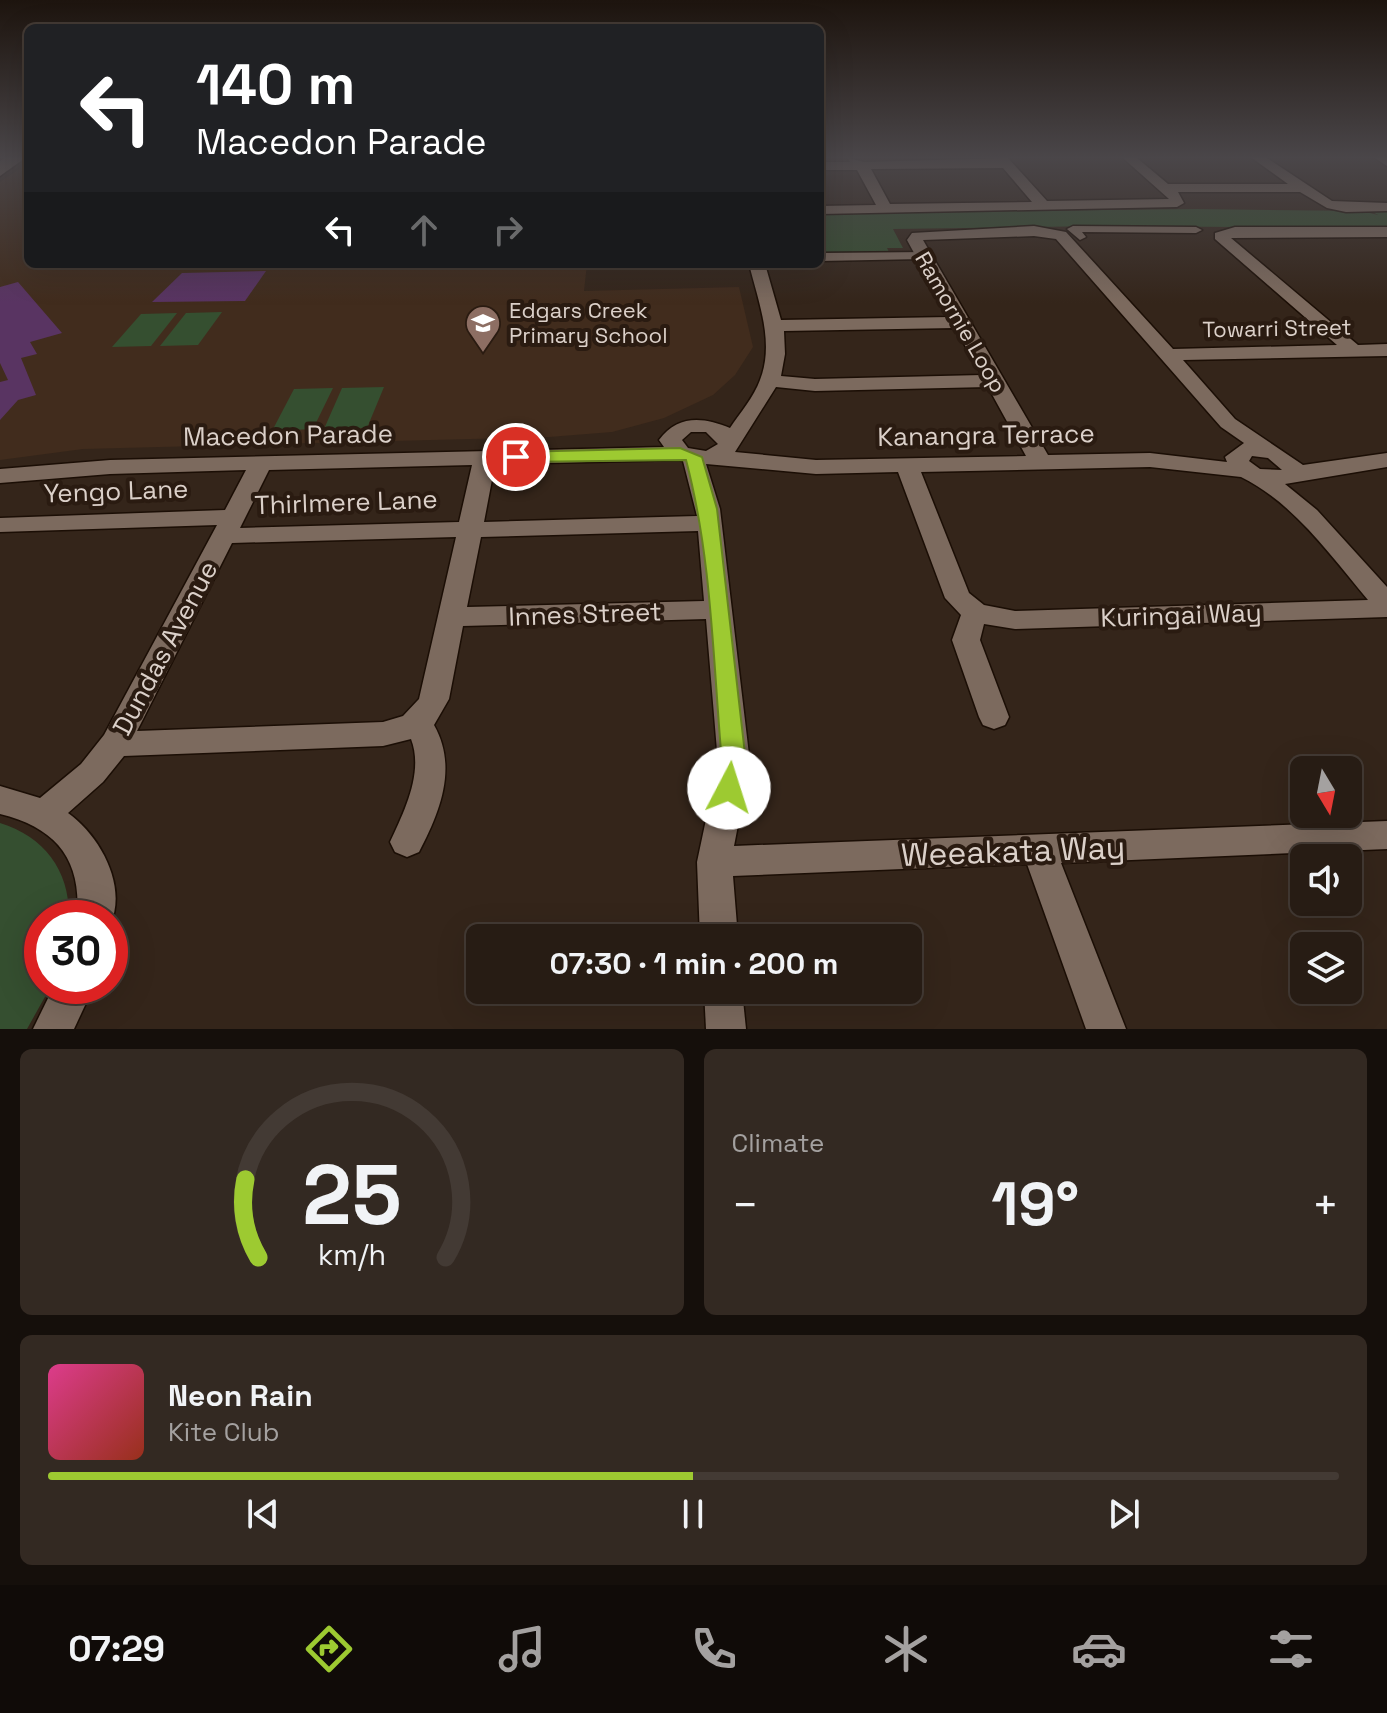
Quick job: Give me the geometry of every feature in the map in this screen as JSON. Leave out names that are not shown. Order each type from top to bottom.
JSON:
[{"type":"street","points":[[884,206],[886,210]]},
{"type":"street","points":[[824,210],[1077,206]]},
{"type":"street","points":[[1335,206],[1387,207]]},
{"type":"street","points":[[1080,237],[1073,229],[1196,230]]},
{"type":"street","name":"Ramornie Loop","points":[[1040,461],[915,240],[927,233],[1044,231],[1061,235],[1228,423],[1272,452]]},
{"type":"street","points":[[1353,350],[1220,236],[1235,232],[1387,232]]},
{"type":"street","points":[[1363,232],[1387,249]]},
{"type":"street","points":[[824,257],[923,255]]},
{"type":"street","points":[[718,924],[714,862],[734,763],[704,445],[738,432],[770,381],[776,354],[774,326],[758,268]]},
{"type":"street","points":[[774,326],[961,322]]},
{"type":"street","name":"Towarri Street","points":[[1169,355],[1387,350]]},
{"type":"street","points":[[770,381],[803,385],[995,381]]},
{"type":"street","name":"Ramornie Loop","points":[[1228,423],[1246,463]]},
{"type":"street","name":"Kanangra Terrace","points":[[704,445],[795,466],[1040,461],[1246,463]]},
{"type":"street","name":"Macedon Parade","points":[[0,476],[55,469],[577,455],[704,445]]},
{"type":"street","points":[[1246,463],[1255,449],[1360,461],[1387,460]]},
{"type":"street","points":[[1272,452],[1290,462],[1309,515]]},
{"type":"street","points":[[115,744],[383,734],[399,732],[417,723],[434,699],[485,458]]},
{"type":"street","points":[[1246,463],[1279,478],[1360,461]]},
{"type":"street","points":[[1246,463],[1309,515],[1387,606]]},
{"type":"street","name":"Dundas Avenue","points":[[44,814],[92,773],[115,744],[261,464]]},
{"type":"street","points":[[907,465],[958,598],[976,613],[966,632],[966,640],[994,717]]},
{"type":"street","name":"Thirlmere Lane","points":[[228,527],[470,530],[709,523]]},
{"type":"street","name":"Yengo Lane","points":[[0,525],[228,527]]},
{"type":"street","name":"Kuringai Way","points":[[976,613],[1015,620],[1387,606]]},
{"type":"street","name":"Innes Street","points":[[451,617],[719,610]]},
{"type":"street","points":[[407,842],[420,815],[429,759],[428,743],[417,723]]},
{"type":"street","points":[[0,800],[44,814],[79,840],[91,861],[96,900]]},
{"type":"street","name":"Weeakata Way","points":[[714,862],[1387,835]]},
{"type":"street","points":[[1039,850],[1106,1029]]},
{"type":"street","points":[[53,1029],[66,1004]]},
{"type":"street","points":[[724,1004],[726,1029]]},
{"type":"shaded area","name":"Edgars Creek Primary School","points":[[0,206],[24,206],[24,268],[587,268],[584,291],[739,287],[753,347],[735,375],[713,395],[664,418],[612,432],[549,437],[83,449],[0,460]]},
{"type":"green space","points":[[1197,209],[1362,211],[1378,215],[1371,211],[1387,210],[1387,228],[1101,226],[893,229],[903,248],[887,248],[889,252],[824,253],[824,213]]},
{"type":"green space","points":[[222,312],[198,345],[160,346],[186,313]]},
{"type":"green space","points":[[177,313],[151,346],[112,347],[141,314]]},
{"type":"green space","points":[[384,387],[367,428],[324,429],[342,388]]},
{"type":"green space","points":[[333,388],[313,429],[272,431],[294,389]]},
{"type":"green space","points":[[0,823],[30,837],[52,858],[65,885],[68,900],[24,900],[24,1004],[41,1004],[27,1029],[0,1029]]},
{"type":"building","points":[[266,271],[245,301],[152,302],[182,273]]},
{"type":"building","points":[[18,282],[62,333],[30,342],[37,354],[21,358],[36,395],[18,400],[0,420],[0,382],[8,380],[0,363],[0,287]]},
{"type":"place","name":"Edgars Creek Primary School","points":[[483,354]]},
{"type":"route","points":[[516,457],[680,453],[693,457],[708,509],[719,610],[734,763],[729,788]]}]
